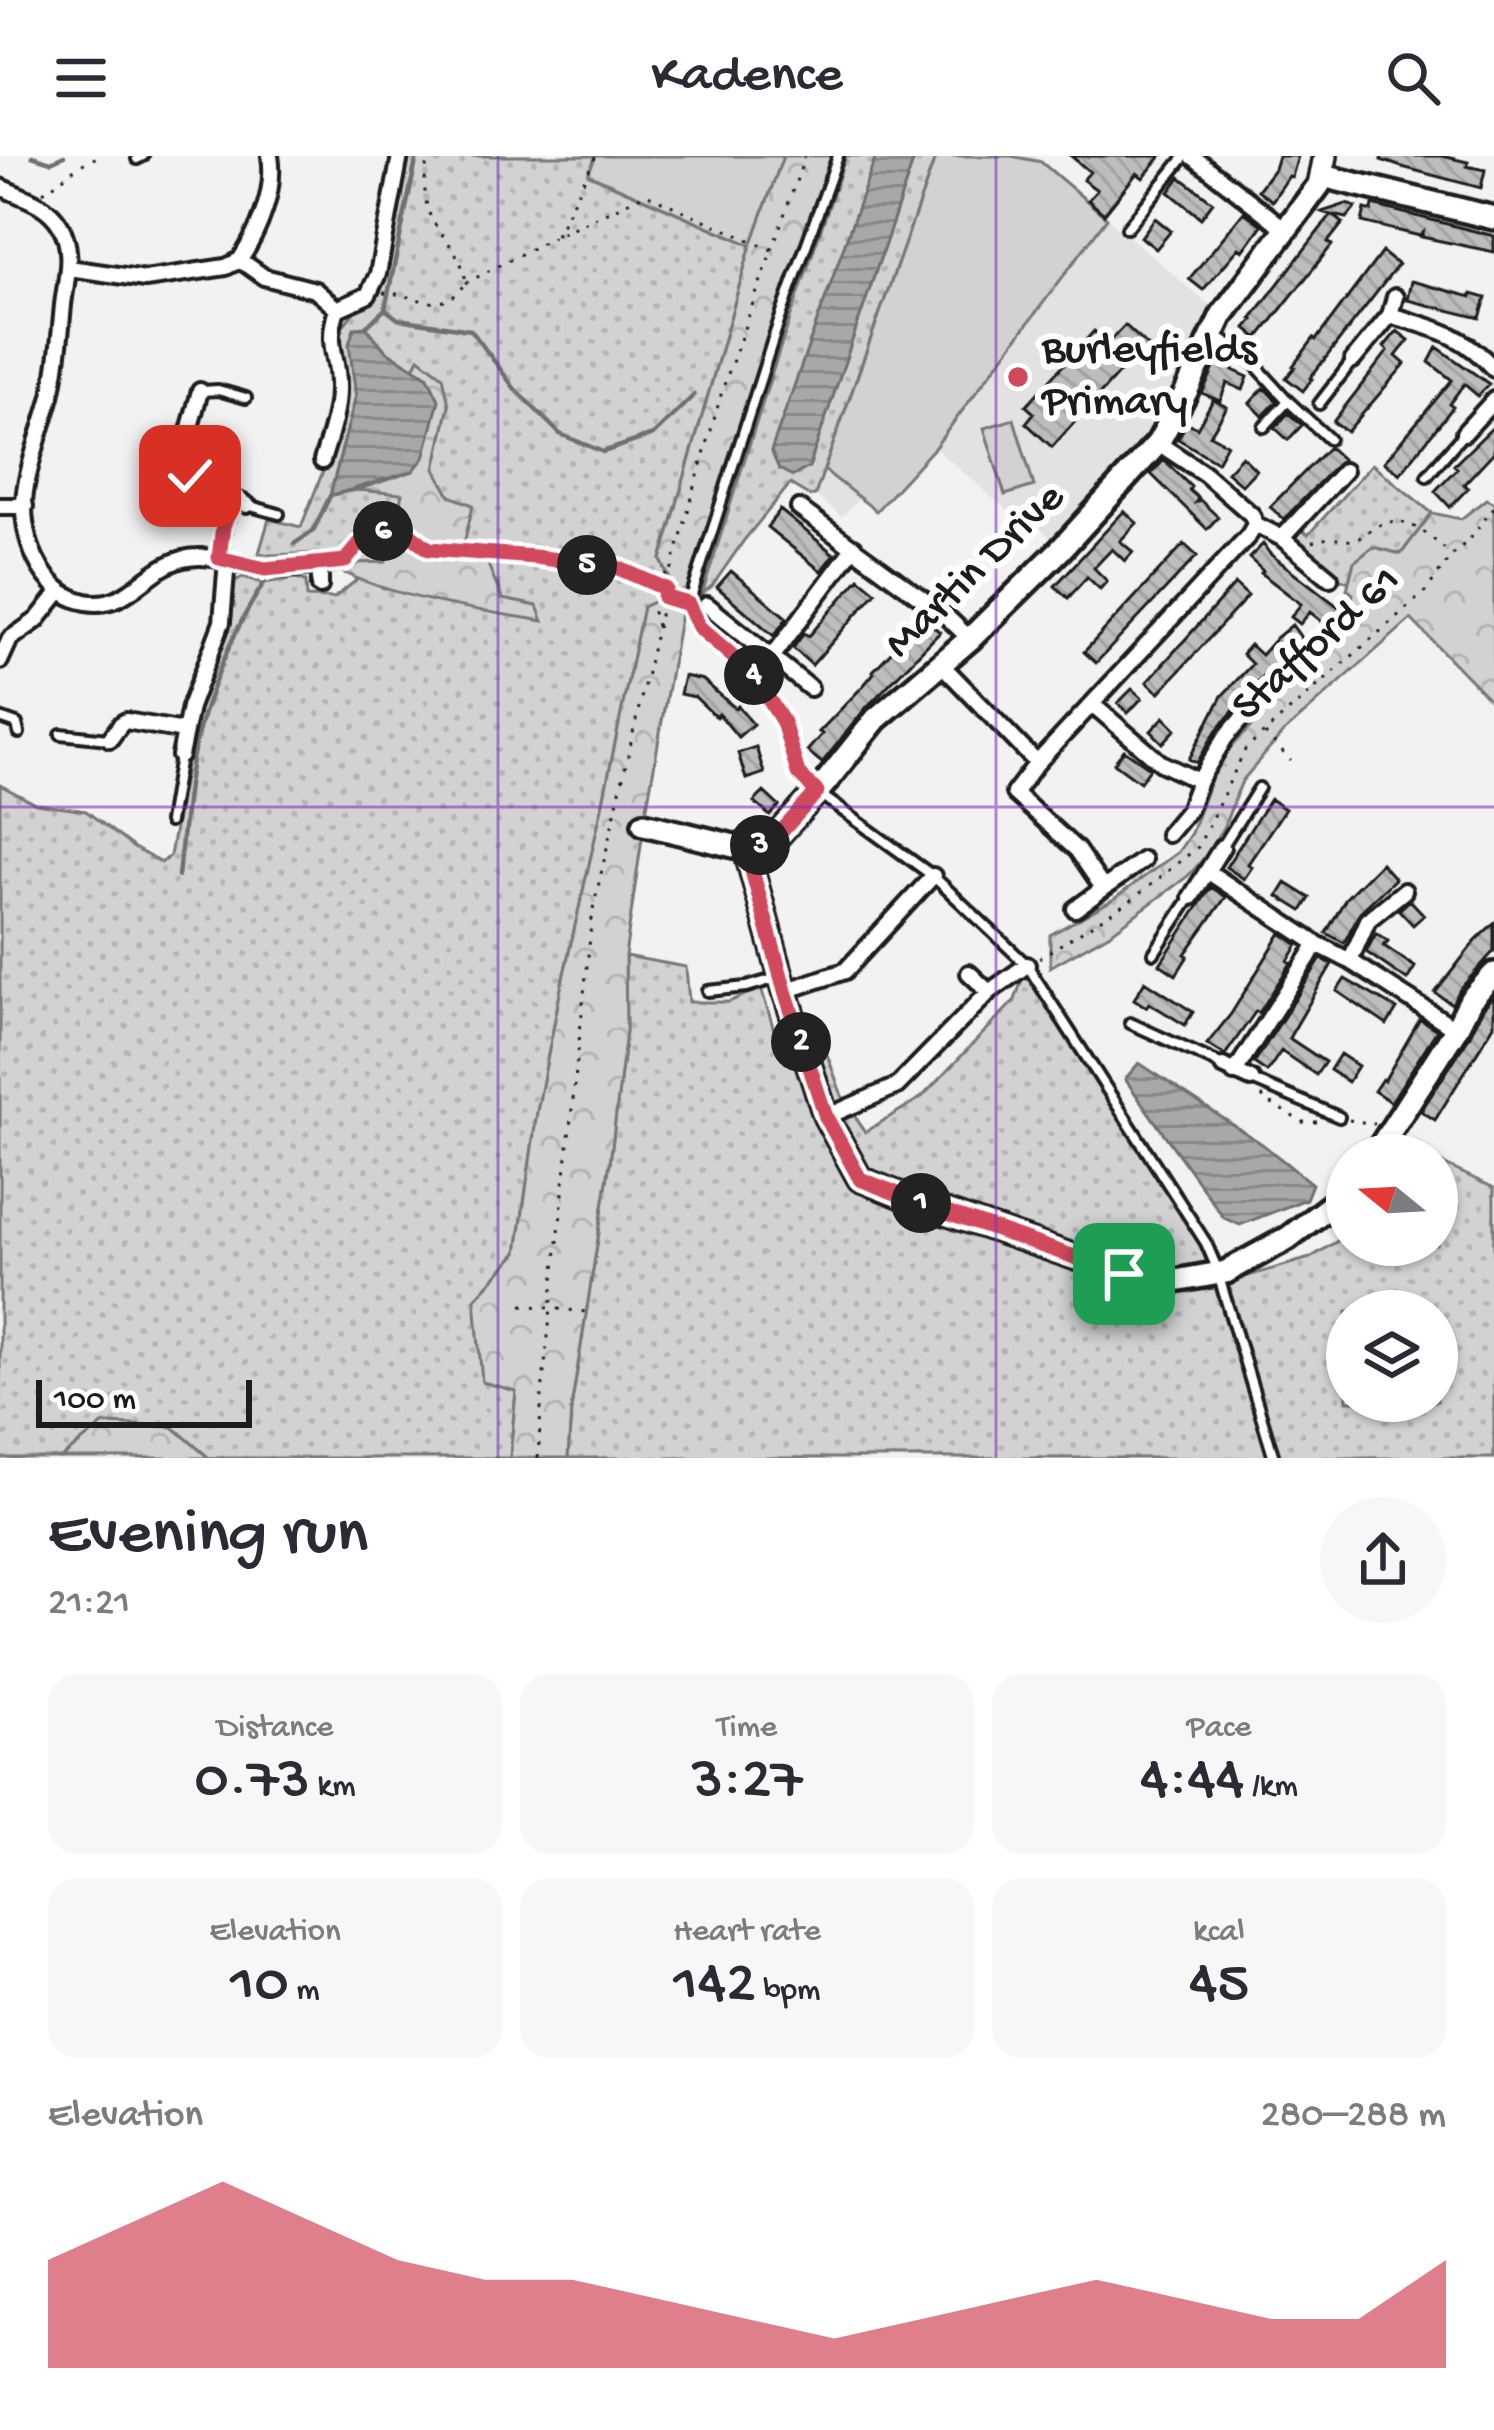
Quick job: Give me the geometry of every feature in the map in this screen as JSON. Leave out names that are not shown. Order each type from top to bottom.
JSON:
[{"type":"street","points":[[69,268],[145,279],[240,260],[267,200],[270,156]]},
{"type":"street","points":[[322,461],[338,386],[329,333],[337,309],[368,296],[378,274],[400,156]]},
{"type":"street","points":[[1188,156],[1285,229]]},
{"type":"street","points":[[1324,166],[1494,218]]},
{"type":"street","name":"Martin Drive","points":[[746,849],[772,842],[876,719],[970,639],[1158,443],[1222,315],[1312,198],[1324,166]]},
{"type":"street","points":[[0,188],[35,202],[58,220],[67,241],[69,268],[52,392],[25,492],[26,526],[36,560],[60,591],[81,601],[106,603],[131,593],[172,562],[188,558],[223,559],[265,569],[345,561]]},
{"type":"street","points":[[240,260],[273,281],[315,290],[337,309]]},
{"type":"street","points":[[1353,360],[1390,315],[1395,297]]},
{"type":"street","points":[[1390,315],[1455,335],[1494,369]]},
{"type":"street","points":[[180,756],[200,676],[222,622],[223,526],[240,502],[201,483],[185,469],[184,449],[200,392]]},
{"type":"street","points":[[1464,433],[1494,400]]},
{"type":"street","points":[[1158,443],[1205,474],[1252,515],[1255,524],[1330,578]]},
{"type":"street","points":[[162,477],[185,469]]},
{"type":"street","points":[[1287,543],[1344,471]]},
{"type":"street","points":[[0,506],[25,506]]},
{"type":"street","points":[[799,508],[970,639]]},
{"type":"street","points":[[1102,888],[1077,850],[1014,793],[1250,535],[1255,524]]},
{"type":"street","points":[[773,656],[854,547]]},
{"type":"street","points":[[320,565],[320,586]]},
{"type":"street","points":[[0,662],[10,639],[37,620],[60,591]]},
{"type":"street","points":[[707,605],[810,688]]},
{"type":"street","points":[[1168,834],[1188,809],[1226,738],[1310,647]]},
{"type":"street","points":[[941,664],[1037,763]]},
{"type":"street","points":[[1092,704],[1161,763],[1199,782]]},
{"type":"street","points":[[110,739],[126,721],[184,731]]},
{"type":"street","points":[[644,824],[746,849],[826,1117],[860,1179],[1124,1274],[1175,1281],[1226,1273],[1288,1238],[1326,1208]]},
{"type":"street","points":[[1191,897],[1222,847]]},
{"type":"street","points":[[1076,909],[1143,860]]},
{"type":"street","points":[[1207,871],[1456,1029]]},
{"type":"street","points":[[783,984],[845,971],[933,876]]},
{"type":"street","points":[[1350,961],[1368,920],[1404,891]]},
{"type":"street","points":[[1251,1079],[1228,1069],[1317,944]]},
{"type":"street","points":[[826,1117],[897,1086],[989,992],[1027,965]]},
{"type":"street","points":[[969,974],[989,992]]},
{"type":"street","points":[[1388,1134],[1471,1000],[1494,974]]},
{"type":"lane","points":[[838,156],[688,604],[699,627],[753,674],[783,722],[798,773],[933,876],[1027,965],[1206,1243],[1274,1458]]},
{"type":"lane","points":[[1127,228],[1188,156]]},
{"type":"lane","points":[[1211,336],[1241,350],[1329,439]]},
{"type":"lane","points":[[1319,404],[1353,360]]},
{"type":"lane","points":[[200,392],[218,390],[246,398]]},
{"type":"lane","points":[[1264,427],[1288,401]]},
{"type":"lane","points":[[1427,476],[1464,433]]},
{"type":"lane","points":[[240,502],[279,514]]},
{"type":"lane","points":[[0,718],[17,724],[19,734]]},
{"type":"lane","points":[[61,734],[110,739]]},
{"type":"lane","points":[[169,822],[180,756]]},
{"type":"lane","points":[[1222,847],[1259,788]]},
{"type":"lane","points":[[1154,953],[1191,897]]},
{"type":"lane","points":[[708,991],[783,984]]},
{"type":"lane","points":[[1130,1023],[1228,1069]]},
{"type":"lane","points":[[1251,1079],[1339,1117]]},
{"type":"path","points":[[41,192],[79,163],[101,156]]},
{"type":"path","points":[[428,156],[424,172],[431,220],[459,256],[466,283]]},
{"type":"path","points":[[555,236],[596,156]]},
{"type":"path","points":[[538,1458],[593,909],[666,589],[723,388],[805,156]]},
{"type":"path","points":[[384,293],[400,292],[426,303],[455,298],[466,283],[646,194],[772,250]]},
{"type":"path","name":"Stafford 61","points":[[1027,965],[1133,899],[1198,848],[1245,750],[1426,591],[1494,507]]},
{"type":"path","points":[[1287,543],[1328,538],[1356,541],[1370,528],[1394,519],[1421,529],[1452,555]]},
{"type":"path","points":[[345,561],[360,543],[397,524],[429,549],[618,568],[666,589]]},
{"type":"path","points":[[664,597],[688,604]]},
{"type":"path","points":[[1264,733],[1291,761]]},
{"type":"path","points":[[522,1305],[586,1312]]},
{"type":"shaded area","points":[[876,156],[915,156],[809,467],[793,476],[779,469],[771,451]]},
{"type":"shaded area","name":"Burleyfields Primary","points":[[936,156],[1034,156],[1213,308],[1152,427],[1125,464],[1053,541],[1035,523],[1024,525],[935,448],[876,511],[860,498],[842,517],[815,495]]},
{"type":"shaded area","points":[[366,327],[386,351],[428,377],[439,400],[424,458],[413,471],[330,496],[356,396],[349,344],[354,328]]},
{"type":"shaded area","points":[[1139,1063],[1262,1144],[1312,1184],[1306,1199],[1240,1225],[1224,1218],[1125,1079]]},
{"type":"green space","points":[[405,156],[596,156],[589,175],[751,245],[661,559],[669,579],[664,597],[643,607],[562,983],[517,1253],[475,1299],[516,1391],[510,1458],[209,1458],[173,1427],[105,1424],[61,1458],[0,1458],[0,785],[36,804],[86,811],[161,863],[170,856],[195,716],[232,616],[235,581],[243,577],[264,583],[296,578],[306,581],[307,597],[334,598],[358,579],[434,601],[537,606],[502,599],[498,585],[462,552],[450,496],[435,469],[449,405],[419,359],[414,368],[386,351],[366,327],[350,344],[356,396],[330,495],[357,490],[403,493],[386,562],[359,563],[345,573],[342,552],[259,553],[269,519],[301,527],[329,456],[345,385],[335,336],[383,275]]},
{"type":"green space","points":[[596,156],[783,156],[751,245],[588,174]]},
{"type":"green space","points":[[783,156],[834,156],[689,589],[676,592],[661,560],[751,245]]},
{"type":"green space","points":[[846,156],[876,156],[772,451],[809,466],[915,156],[936,156],[815,495],[790,484],[702,594],[779,351]]},
{"type":"green space","points":[[936,156],[1011,156],[1041,162],[1107,218],[935,447],[876,511],[824,470]]},
{"type":"green space","points":[[419,358],[443,376],[449,405],[435,469],[450,496],[473,505],[462,552],[487,562],[502,599],[537,606],[543,621],[416,597],[345,573],[359,563],[386,562],[402,494],[357,490],[413,471],[428,377],[414,368]]},
{"type":"green space","points":[[1014,419],[1034,486],[1005,495],[984,428]]},
{"type":"green space","points":[[1372,464],[1432,513],[1401,554],[1354,562],[1349,582],[1335,577],[1290,542],[1302,530],[1308,535]]},
{"type":"green space","points":[[1486,499],[1494,503],[1494,704],[1411,619],[1283,733],[1242,781],[1224,826],[1188,876],[1112,932],[1050,967],[1050,935],[1114,899],[1178,852],[1191,833],[1214,771],[1231,747],[1326,656],[1336,624],[1349,612],[1353,594],[1347,589],[1354,562],[1373,547],[1401,554],[1432,513],[1461,519]]},
{"type":"green space","points":[[664,597],[682,607],[625,956],[626,1032],[571,1409],[568,1458],[510,1458],[516,1391],[482,1382],[475,1299],[517,1253],[562,983],[643,607]]},
{"type":"green space","points":[[625,956],[686,967],[689,1002],[729,1002],[761,988],[775,1033],[824,1046],[842,1096],[865,1132],[922,1097],[1015,1000],[1027,965],[1206,1243],[1221,1284],[1310,1258],[1326,1248],[1326,1266],[1458,1266],[1458,1171],[1494,1188],[1494,1458],[568,1458],[571,1409],[626,1032]]},
{"type":"green space","points":[[104,1424],[173,1427],[209,1458],[61,1458]]},
{"type":"building","points":[[1071,156],[1161,156],[1143,178],[1137,173],[1104,214],[1088,200],[1097,190],[1083,180],[1090,172]]},
{"type":"building","points":[[1278,156],[1298,156],[1292,177],[1272,201],[1258,190]]},
{"type":"building","points":[[1382,156],[1442,156],[1468,162],[1467,166],[1485,170],[1481,188],[1402,167],[1381,160]]},
{"type":"building","points":[[1180,177],[1213,202],[1201,218],[1169,192]]},
{"type":"building","points":[[1346,204],[1356,207],[1347,218],[1333,215],[1343,223],[1328,242],[1332,245],[1258,338],[1246,328],[1251,319],[1331,215],[1322,212]]},
{"type":"building","points":[[1373,205],[1494,236],[1494,252],[1362,222],[1365,209],[1372,211]]},
{"type":"building","points":[[1244,212],[1262,225],[1203,290],[1189,279]]},
{"type":"building","points":[[1155,218],[1171,231],[1156,249],[1141,237]]},
{"type":"building","points":[[1382,252],[1398,265],[1303,391],[1286,378]]},
{"type":"building","points":[[1411,281],[1486,298],[1480,318],[1407,300]]},
{"type":"building","points":[[1125,325],[1153,351],[1137,368],[1130,361],[1052,447],[1026,423],[1034,413],[1026,406],[1094,331],[1108,343]]},
{"type":"building","points":[[1397,331],[1409,340],[1396,356],[1405,364],[1347,432],[1333,422],[1388,351],[1384,347]]},
{"type":"building","points":[[1437,347],[1489,384],[1478,396],[1464,384],[1449,404],[1453,407],[1400,474],[1384,462],[1452,380],[1429,362]]},
{"type":"building","points":[[1222,351],[1237,362],[1233,370],[1248,377],[1243,390],[1227,383],[1220,401],[1202,393]]},
{"type":"building","points":[[1264,388],[1277,401],[1263,416],[1250,403]]},
{"type":"building","points":[[1213,400],[1227,407],[1210,435],[1227,444],[1217,462],[1178,439],[1187,422],[1197,428]]},
{"type":"building","points":[[1288,413],[1302,425],[1288,440],[1275,428]]},
{"type":"building","points":[[1494,426],[1494,452],[1450,507],[1435,491]]},
{"type":"building","points":[[1329,447],[1342,459],[1284,519],[1270,507]]},
{"type":"building","points":[[1242,456],[1256,470],[1242,485],[1227,472]]},
{"type":"building","points":[[1164,460],[1191,487],[1196,502],[1200,500],[1218,517],[1207,529],[1151,474]]},
{"type":"building","points":[[780,510],[834,554],[821,571],[767,527]]},
{"type":"building","points":[[1124,511],[1137,523],[1120,541],[1133,552],[1125,561],[1112,549],[1094,568],[1107,581],[1100,589],[1087,577],[1068,598],[1055,586]]},
{"type":"building","points":[[1184,544],[1197,556],[1096,663],[1084,652]]},
{"type":"building","points":[[1263,544],[1340,608],[1326,625],[1310,612],[1300,624],[1291,617],[1301,604],[1249,558]]},
{"type":"building","points":[[731,571],[787,618],[774,636],[717,587]]},
{"type":"building","points":[[859,578],[876,592],[812,665],[793,648]]},
{"type":"building","points":[[1235,584],[1248,596],[1159,693],[1147,682]]},
{"type":"building","points":[[921,616],[940,632],[865,709],[822,763],[807,751],[822,734],[819,732]]},
{"type":"building","points":[[1292,625],[1302,639],[1216,731],[1197,763],[1189,759],[1222,696],[1252,664],[1242,654],[1250,645],[1261,655]]},
{"type":"building","points":[[684,676],[703,680],[738,706],[753,724],[738,737],[719,714],[716,717],[695,697],[680,694]]},
{"type":"building","points":[[1132,689],[1142,698],[1128,713],[1118,703]]},
{"type":"building","points":[[1164,717],[1176,729],[1163,743],[1151,731]]},
{"type":"building","points":[[756,747],[764,773],[746,779],[738,753]]},
{"type":"building","points":[[1124,750],[1150,768],[1140,782],[1114,763]]},
{"type":"building","points":[[764,792],[779,806],[770,816],[754,802]]},
{"type":"building","points":[[1270,799],[1285,809],[1248,864],[1252,867],[1244,879],[1226,867]]},
{"type":"building","points":[[1381,863],[1395,879],[1360,912],[1344,943],[1326,933],[1346,898]]},
{"type":"building","points":[[1286,883],[1310,898],[1302,911],[1278,896]]},
{"type":"building","points":[[1211,887],[1226,897],[1185,954],[1176,975],[1160,964]]},
{"type":"building","points":[[1410,900],[1424,915],[1413,925],[1399,910]]},
{"type":"building","points":[[1494,923],[1494,951],[1452,1004],[1435,993],[1476,940]]},
{"type":"building","points":[[1281,933],[1298,945],[1291,963],[1225,1055],[1207,1044]]},
{"type":"building","points":[[1376,933],[1388,941],[1384,946],[1415,967],[1407,980],[1366,952]]},
{"type":"building","points":[[1321,959],[1332,964],[1289,1038],[1325,1062],[1316,1075],[1281,1051],[1267,1072],[1254,1063]]},
{"type":"building","points":[[1345,979],[1397,1009],[1387,1025],[1337,991]]},
{"type":"building","points":[[1145,981],[1193,1012],[1185,1025],[1134,999]]},
{"type":"building","points":[[1494,996],[1494,1025],[1435,1120],[1421,1111]]},
{"type":"building","points":[[1420,1019],[1437,1030],[1391,1102],[1374,1091]]},
{"type":"building","points":[[1340,1054],[1358,1066],[1348,1082],[1330,1070]]},
{"type":"waterway","points":[[32,156],[51,162],[64,156]]},
{"type":"waterway","points":[[366,327],[385,309],[417,156]]},
{"type":"waterway","points":[[385,309],[398,319],[471,330],[515,389],[560,434],[603,452],[653,435],[694,395]]},
{"type":"waterway","points":[[294,544],[313,531],[330,496]]},
{"type":"waterway","points":[[178,876],[189,776],[202,719],[228,648],[264,583]]},
{"type":"place","name":"Burleyfields Primary","points":[[1018,377]]},
{"type":"route","points":[[190,476],[234,500],[223,526],[219,558],[265,569],[345,561],[360,543],[397,524],[429,549],[618,568],[666,589],[664,597],[688,604],[699,627],[753,674],[783,722],[798,773],[817,792],[772,842],[746,849],[826,1117],[860,1179],[1124,1274]]}]
